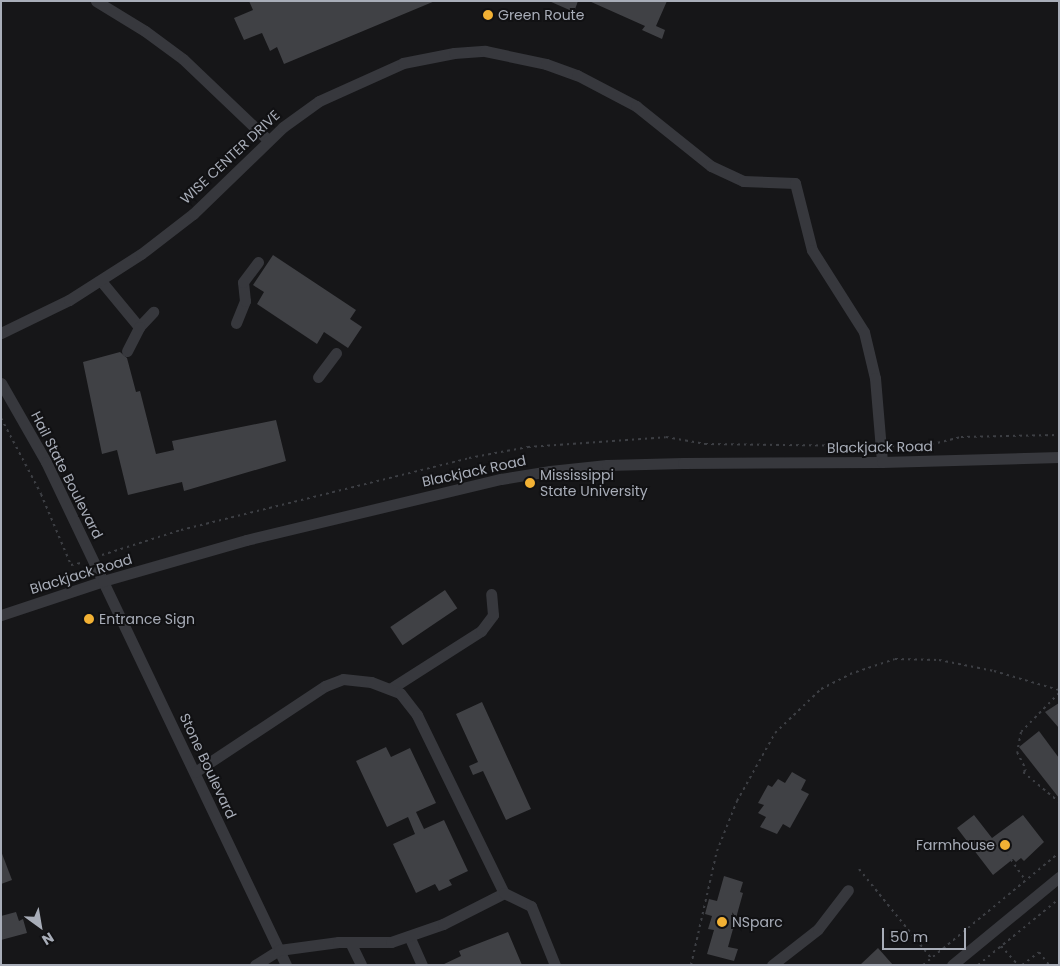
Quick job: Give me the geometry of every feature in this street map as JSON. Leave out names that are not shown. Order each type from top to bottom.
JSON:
[{"type":"street","points":[[96,1],[145,31],[183,59],[268,140]]},
{"type":"street","name":"WISE CENTER DRIVE","points":[[1,333],[101,281],[193,214],[268,140],[319,101],[379,71],[430,57],[485,51],[546,64],[577,75],[636,106],[711,166],[743,180],[795,183],[812,250],[864,332],[875,378],[882,462]]},
{"type":"street","points":[[236,323],[245,301],[244,282],[258,262]]},
{"type":"street","points":[[101,281],[139,327]]},
{"type":"street","points":[[127,351],[139,327],[153,312]]},
{"type":"street","points":[[318,377],[336,353]]},
{"type":"street","name":"Hail State Boulevard","points":[[1,383],[46,462],[103,581]]},
{"type":"street","name":"Blackjack Road","points":[[1,615],[103,581],[246,540],[483,484],[550,471],[608,465],[882,462],[1059,457]]},
{"type":"street","name":"Stone Boulevard","points":[[103,581],[286,965]]},
{"type":"street","points":[[390,689],[481,631],[493,615],[491,594]]},
{"type":"street","points":[[194,772],[324,686],[343,679],[371,682],[400,693],[417,715],[504,894],[532,906],[555,965]]},
{"type":"street","points":[[952,965],[1059,876]]},
{"type":"street","points":[[772,965],[818,929],[848,890]]},
{"type":"street","points":[[255,965],[279,950],[350,942],[391,942],[443,924],[504,894]]},
{"type":"street","points":[[409,936],[422,965]]},
{"type":"street","points":[[350,942],[361,965]]},
{"type":"path","points":[[1,418],[41,494],[71,566]]},
{"type":"path","points":[[691,965],[716,851],[737,801],[775,733],[821,689],[850,674],[895,659],[939,660],[994,670],[1059,692],[1021,732],[1017,752],[1026,770],[1023,772],[1059,802]]},
{"type":"path","points":[[923,965],[1059,853]]},
{"type":"path","points":[[1006,854],[1025,880]]},
{"type":"path","points":[[859,869],[931,958]]},
{"type":"path","points":[[978,965],[1059,899]]},
{"type":"path","points":[[1001,946],[1018,965]]},
{"type":"path","points":[[1022,965],[1039,952],[1049,965]]},
{"type":"building","points":[[249,1],[435,1],[284,64],[277,47],[270,51],[262,33],[244,40],[234,18],[253,10]]},
{"type":"building","points":[[549,1],[578,1],[574,12]]},
{"type":"building","points":[[589,1],[667,1],[656,26],[665,30],[662,39],[642,30],[645,26]]},
{"type":"building","points":[[273,255],[356,310],[350,319],[362,327],[348,348],[324,332],[317,344],[257,304],[264,292],[253,285]]},
{"type":"building","points":[[120,352],[127,358],[136,392],[140,391],[156,454],[174,450],[172,441],[276,420],[286,461],[184,491],[182,482],[128,495],[117,450],[102,454],[83,362]]},
{"type":"building","points":[[445,590],[457,608],[403,645],[390,627]]},
{"type":"building","points":[[482,702],[531,809],[506,820],[483,771],[473,775],[469,766],[478,762],[456,714]]},
{"type":"building","points":[[1059,703],[1059,728],[1045,712]]},
{"type":"building","points":[[1039,731],[1059,758],[1059,798],[1019,747]]},
{"type":"building","points":[[386,747],[391,757],[410,748],[436,803],[416,812],[424,829],[444,820],[468,871],[449,880],[452,885],[439,891],[435,884],[416,893],[393,844],[415,834],[408,817],[387,827],[356,761]]},
{"type":"building","points":[[792,772],[806,780],[801,790],[809,794],[790,828],[783,824],[777,834],[760,827],[766,817],[758,813],[764,805],[758,803],[768,785],[772,787],[778,779],[785,783]]},
{"type":"building","name":"Farmhouse","points":[[974,815],[992,838],[1023,815],[1044,842],[1024,861],[1021,858],[1016,862],[1013,859],[993,875],[957,828]]},
{"type":"building","points":[[1,851],[12,880],[1,884]]},
{"type":"building","name":"NSparc","points":[[724,876],[743,882],[740,892],[743,893],[728,947],[738,949],[734,961],[707,954],[714,930],[708,929],[712,916],[705,914],[709,899],[717,901]]},
{"type":"building","points":[[16,912],[19,921],[23,919],[27,933],[1,940],[1,916]]},
{"type":"building","points":[[508,932],[522,965],[442,965],[461,956],[459,951]]},
{"type":"building","points":[[878,948],[893,965],[860,965]]},
{"type":"place","name":"Green Route","points":[[488,15]]},
{"type":"place","name":"Mississippi State University","points":[[530,483]]},
{"type":"place","name":"Entrance Sign","points":[[89,619]]},
{"type":"place","name":"Farmhouse","points":[[1005,845]]},
{"type":"place","name":"NSparc","points":[[722,922]]}]
